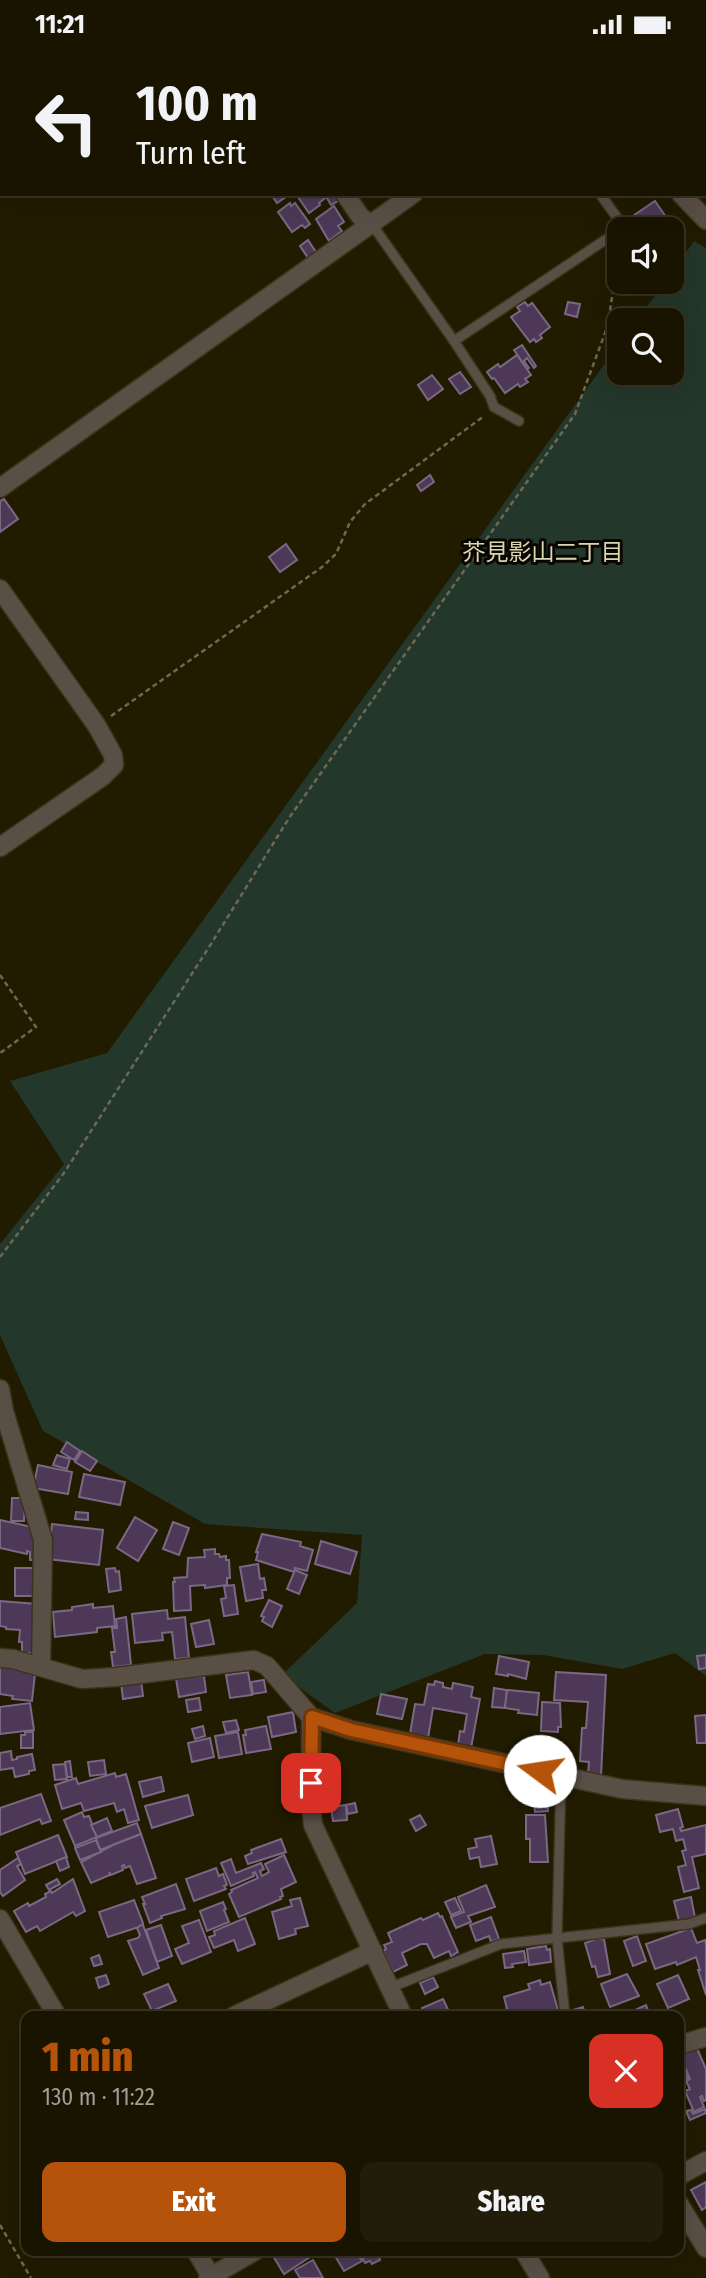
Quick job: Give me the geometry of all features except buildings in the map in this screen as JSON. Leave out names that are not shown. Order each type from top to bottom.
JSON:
[{"type":"street","points":[[346,196],[370,225]]},
{"type":"street","points":[[0,488],[410,196]]},
{"type":"street","points":[[683,196],[706,220]]},
{"type":"street","points":[[0,589],[97,726],[113,754],[114,765],[103,776],[0,847]]},
{"type":"street","points":[[0,1389],[4,1411],[43,1540],[41,1666]]},
{"type":"street","points":[[0,1658],[41,1666],[82,1679],[254,1660],[267,1666],[312,1717],[351,1730],[622,1789],[706,1796]]},
{"type":"street","points":[[312,1717],[313,1825],[401,2011]]},
{"type":"street","points":[[0,1919],[54,2011]]},
{"type":"street","points":[[245,2011],[373,1951]]},
{"type":"street","points":[[684,2044],[706,2037]]},
{"type":"street","points":[[684,2173],[706,2161]]},
{"type":"street","points":[[684,2212],[706,2248]]},
{"type":"street","points":[[198,2256],[210,2277],[246,2256]]},
{"type":"street","points":[[527,2256],[540,2278]]},
{"type":"lane","points":[[601,196],[617,217]]},
{"type":"lane","points":[[370,225],[454,341],[490,396],[494,407],[519,421]]},
{"type":"lane","points":[[454,341],[607,239]]},
{"type":"lane","points":[[561,1776],[556,1938],[564,2011]]},
{"type":"lane","points":[[390,1988],[501,1944],[688,1924],[706,1919]]},
{"type":"path","points":[[0,1257],[64,1173],[289,818],[575,414],[608,325],[612,294]]},
{"type":"path","points":[[97,726],[322,567],[336,554],[350,522],[365,504],[494,407]]},
{"type":"path","points":[[0,975],[36,1027],[0,1053]]},
{"type":"path","points":[[0,2225],[31,2278]]},
{"type":"green space","points":[[694,241],[706,248],[706,1676],[675,1653],[622,1669],[543,1655],[485,1654],[335,1713],[282,1675],[357,1603],[362,1535],[205,1524],[43,1431],[0,1335],[0,1244],[64,1164],[10,1081],[107,1053],[607,361],[607,385],[684,385],[684,308],[646,308],[656,294],[684,294],[684,255]]},
{"type":"district","name":"芥見影山二丁目","points":[[543,552]]},
{"type":"route","points":[[311,1783],[312,1717],[351,1730],[540,1771]]}]
